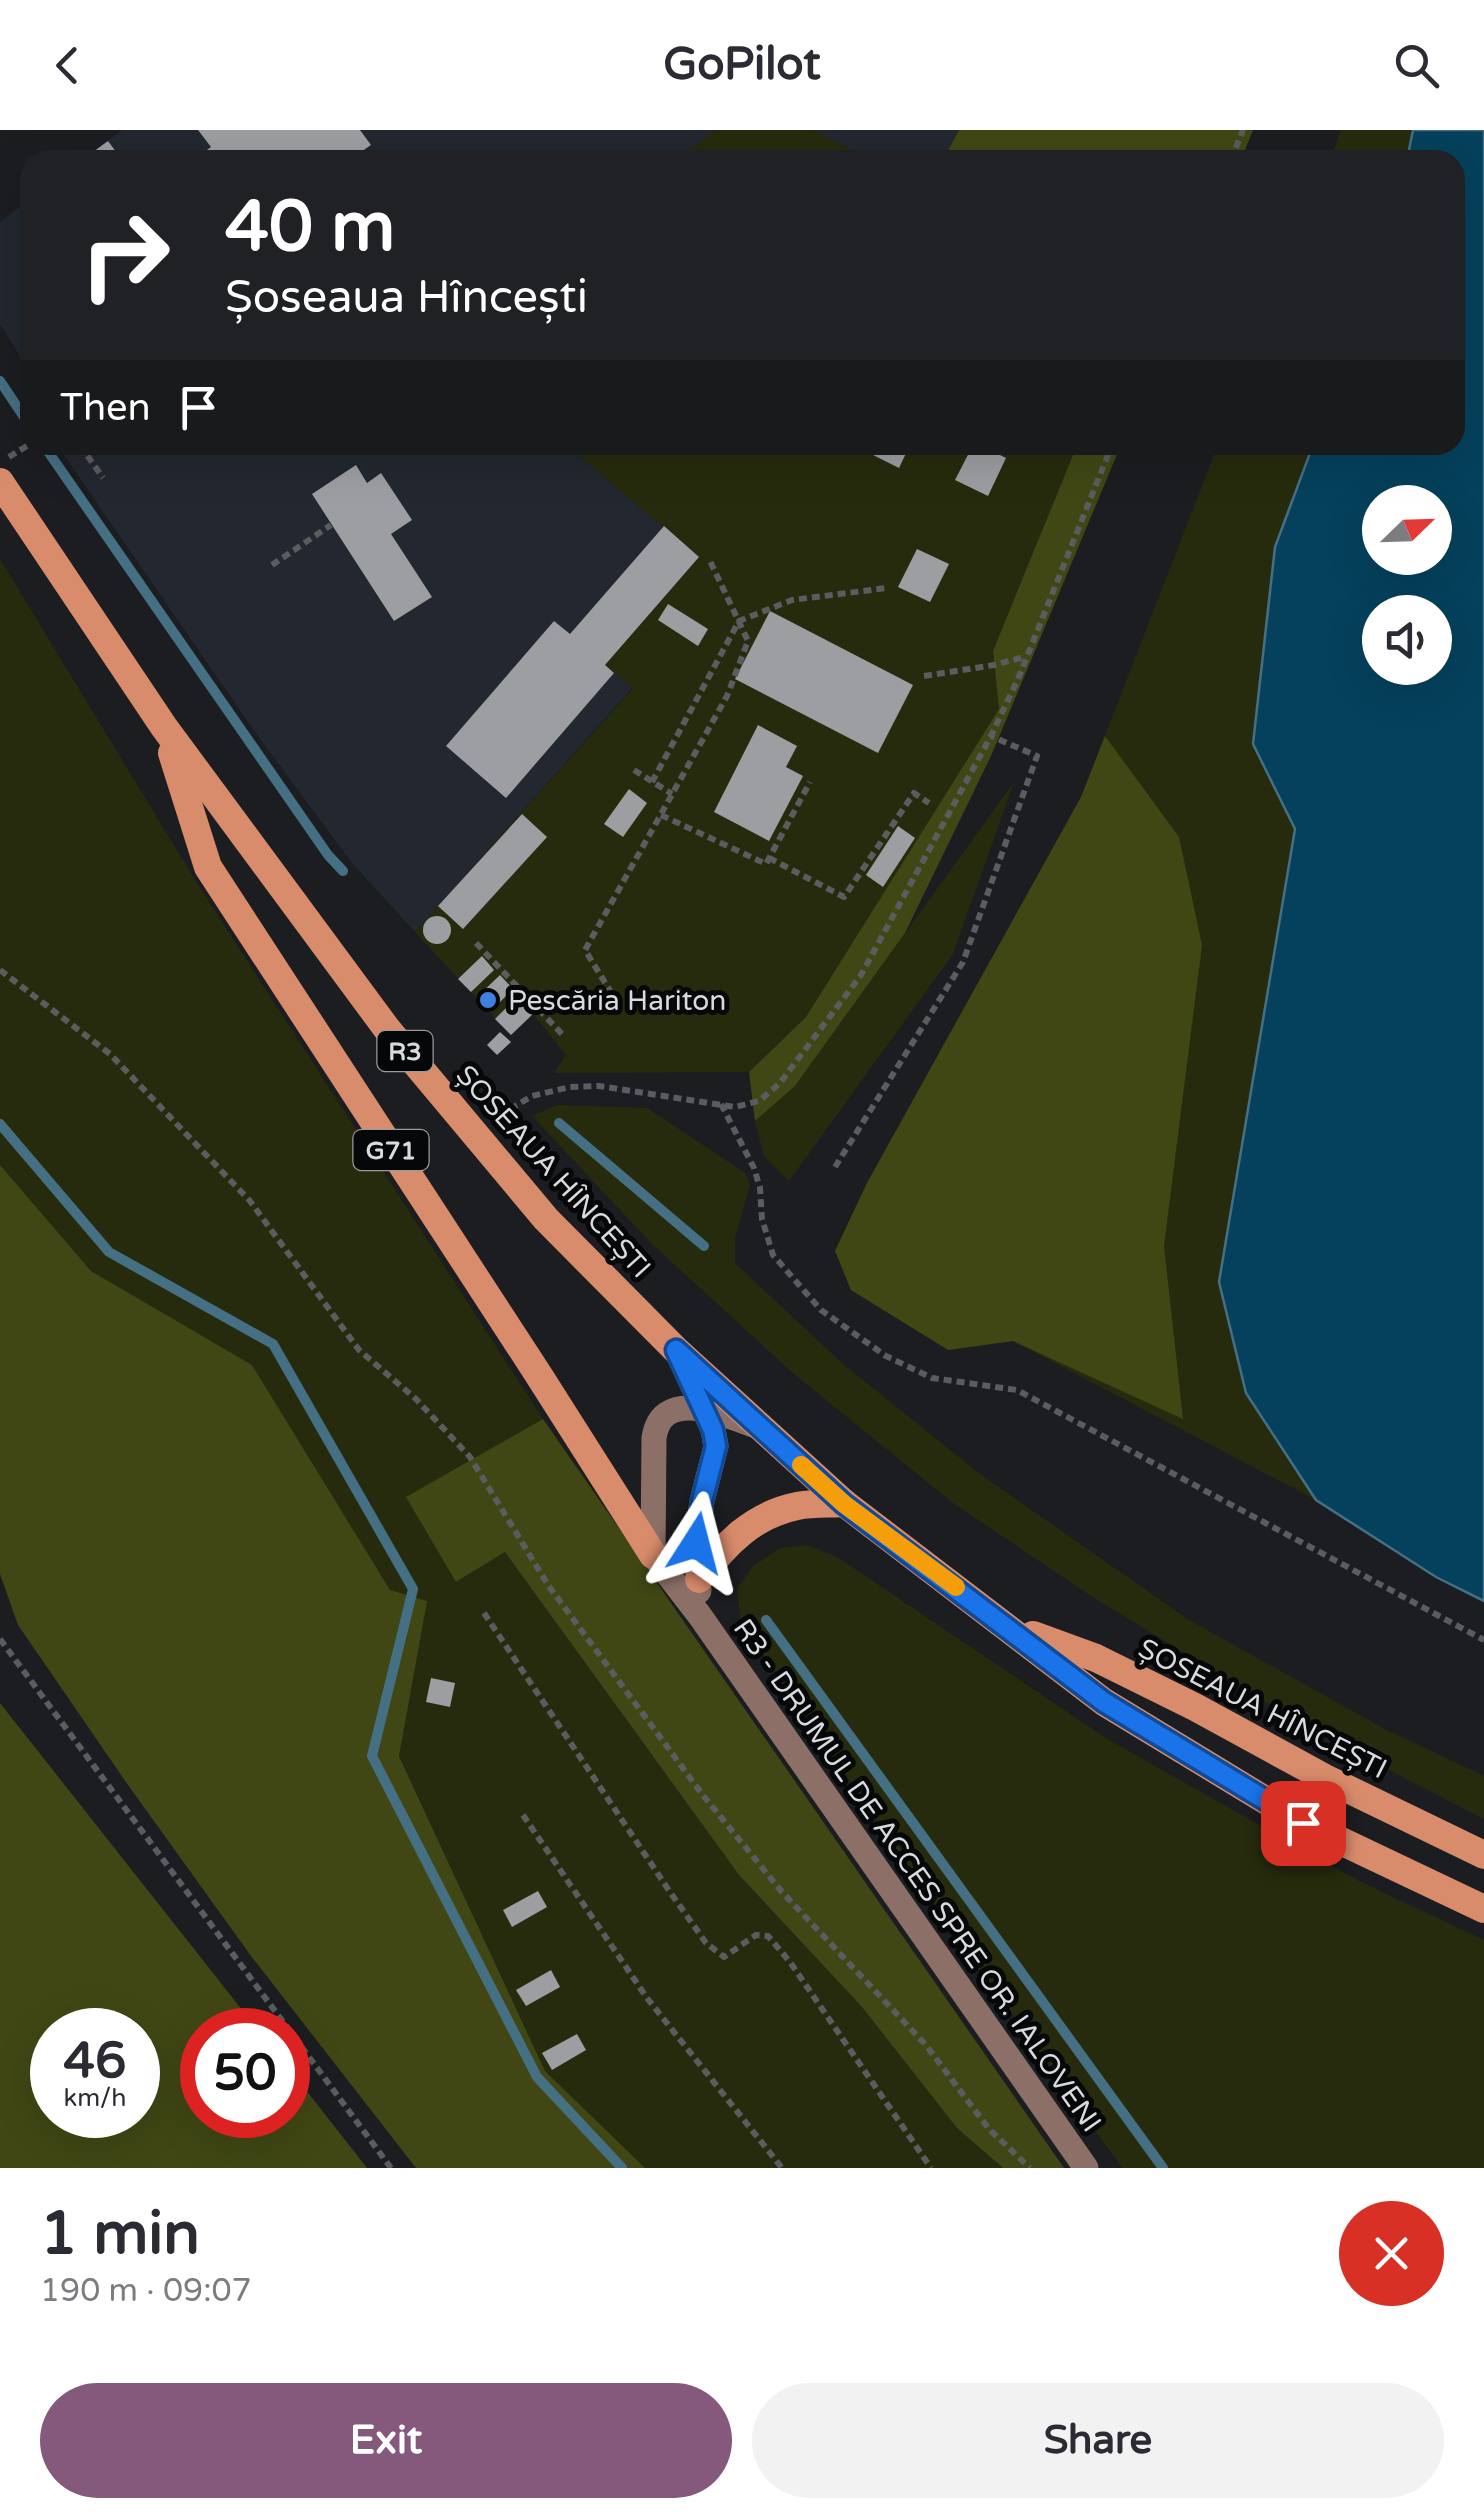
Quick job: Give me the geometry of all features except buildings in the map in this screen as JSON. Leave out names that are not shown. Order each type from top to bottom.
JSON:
[{"type":"highway","name":"ȘOSEAUA HÎNCEȘTI","points":[[0,482],[164,727],[387,1029],[546,1219],[676,1350],[844,1504],[1104,1702],[1288,1814],[1484,1909]]},
{"type":"highway","name":"G71","points":[[164,727],[208,867],[653,1556]]},
{"type":"highway","points":[[699,1579],[730,1541],[751,1524],[797,1506],[844,1504]]},
{"type":"highway","name":"ȘOSEAUA HÎNCEȘTI","points":[[1008,1626],[1096,1658],[1325,1778],[1484,1855]]},
{"type":"main road","name":"R3 - DRUMUL DE ACCES SPRE OR. IALOVENI","points":[[676,1350],[704,1408],[716,1446],[696,1543],[700,1616]]},
{"type":"main road","points":[[653,1556],[652,1479],[656,1425],[662,1416],[674,1410],[704,1408],[759,1426]]},
{"type":"main road","name":"R3 - DRUMUL DE ACCES SPRE OR. IALOVENI","points":[[653,1556],[700,1616],[1086,2168]]},
{"type":"path","points":[[87,455],[103,478]]},
{"type":"path","points":[[472,1132],[532,1096],[570,1087],[599,1086],[735,1108],[759,1101],[780,1084],[860,976],[991,736],[1018,679],[1108,455]]},
{"type":"path","points":[[272,565],[331,524]]},
{"type":"path","points":[[612,994],[585,950],[727,696],[748,641],[710,561]]},
{"type":"path","points":[[652,782],[739,621],[792,600],[888,588]]},
{"type":"path","points":[[924,676],[1025,656]]},
{"type":"path","points":[[835,1167],[963,962],[1037,756],[991,736]]},
{"type":"path","points":[[634,770],[672,794]]},
{"type":"path","points":[[661,816],[766,864],[810,782]]},
{"type":"path","points":[[769,858],[844,897],[914,793],[929,803]]},
{"type":"path","points":[[476,943],[562,1034]]},
{"type":"path","points":[[0,970],[110,1054],[250,1201],[359,1350],[416,1398],[470,1457],[548,1585],[702,1794],[782,1892],[926,2044],[989,2130],[1030,2168]]},
{"type":"path","points":[[721,1104],[754,1168],[773,1255],[822,1310],[886,1356],[932,1378],[1017,1390],[1484,1640]]},
{"type":"path","points":[[484,1613],[706,1942],[724,1957],[756,1935],[768,1936],[932,2168]]},
{"type":"path","points":[[0,1638],[391,2168]]},
{"type":"path","points":[[522,1815],[647,1998],[782,2168]]},
{"type":"shaded area","points":[[122,130],[716,130],[690,150],[95,150]]},
{"type":"shaded area","points":[[811,130],[959,130],[948,150],[852,150]]},
{"type":"shaded area","points":[[20,207],[20,356],[0,324],[0,222]]},
{"type":"shaded area","points":[[64,455],[578,455],[699,557],[605,665],[633,687],[415,932],[352,863],[255,732]]},
{"type":"green space","points":[[716,130],[811,130],[852,150],[690,150]]},
{"type":"green space","points":[[959,130],[1253,130],[1245,150],[948,150]]},
{"type":"green space","points":[[1341,130],[1413,130],[1409,150],[1334,150]]},
{"type":"green space","points":[[578,455],[1073,455],[993,651],[999,709],[806,1017],[749,1072],[554,1073],[566,1055],[533,1014],[511,1035],[415,932],[633,688],[605,665],[699,557]]},
{"type":"green space","points":[[1073,455],[1117,455],[991,756],[905,933],[795,1086],[755,1121],[749,1072],[806,1017],[999,709],[993,651]]},
{"type":"green space","points":[[1214,455],[1309,455],[1275,547],[1253,744],[1295,829],[1219,1282],[1246,1393],[1316,1500],[1013,1341],[948,1350],[851,1290],[835,1251],[867,1183],[1081,797]]},
{"type":"green space","points":[[0,559],[195,880],[543,1419],[407,1497],[457,1582],[505,1552],[739,1875],[862,2007],[957,2128],[1003,2168],[642,2168],[545,2071],[399,1755],[426,1601],[390,1591],[252,1365],[91,1271],[0,1165]]},
{"type":"green space","points":[[1105,736],[1179,837],[1202,945],[1164,1246],[1183,1419],[1013,1341],[948,1350],[851,1290],[835,1251],[867,1183],[1081,797]]},
{"type":"green space","points":[[1014,782],[953,954],[789,1181],[764,1156],[755,1121],[795,1086]]},
{"type":"green space","points":[[558,1105],[647,1108],[745,1173],[750,1185],[735,1238],[735,1263],[843,1364],[980,1474],[1189,1620],[1383,1728],[1484,1776],[1484,1819],[1317,1733],[1094,1598],[953,1503],[794,1374],[654,1246],[532,1116]]},
{"type":"green space","points":[[0,1165],[91,1271],[252,1365],[390,1590],[427,1601],[399,1756],[545,2071],[645,2168],[416,2168],[310,2032],[310,2008],[291,2008],[128,1785],[18,1625],[0,1574]]},
{"type":"green space","points":[[543,1419],[1064,2168],[1003,2168],[957,2128],[862,2007],[739,1875],[505,1552],[456,1582],[406,1497]]},
{"type":"green space","points":[[808,1545],[837,1557],[1109,1740],[1357,1880],[1484,1940],[1484,2168],[1122,2168],[741,1622],[737,1589],[752,1567],[780,1548]]},
{"type":"green space","points":[[0,1703],[241,2008],[180,2008],[180,2138],[310,2138],[310,2095],[367,2168],[0,2168]]},
{"type":"water","points":[[1413,130],[1484,130],[1484,1601],[1436,1577],[1316,1500],[1246,1393],[1219,1282],[1295,829],[1253,744],[1275,547],[1309,455],[1465,455],[1465,150],[1409,150]]},
{"type":"waterway","points":[[0,381],[20,411]]},
{"type":"waterway","points":[[50,455],[328,855],[343,871]]},
{"type":"waterway","points":[[559,1123],[704,1246]]},
{"type":"waterway","points":[[0,1124],[109,1252],[273,1344],[413,1589],[372,1756],[537,2077],[622,2168]]},
{"type":"waterway","points":[[766,1620],[1163,2168]]},
{"type":"slow traffic","points":[[801,1465],[844,1504],[956,1587]]},
{"type":"place","name":"Pescăria Hariton","points":[[488,1000]]},
{"type":"route","points":[[696,1543],[716,1446],[704,1408],[676,1350],[844,1504],[1104,1702],[1303,1823]]}]
